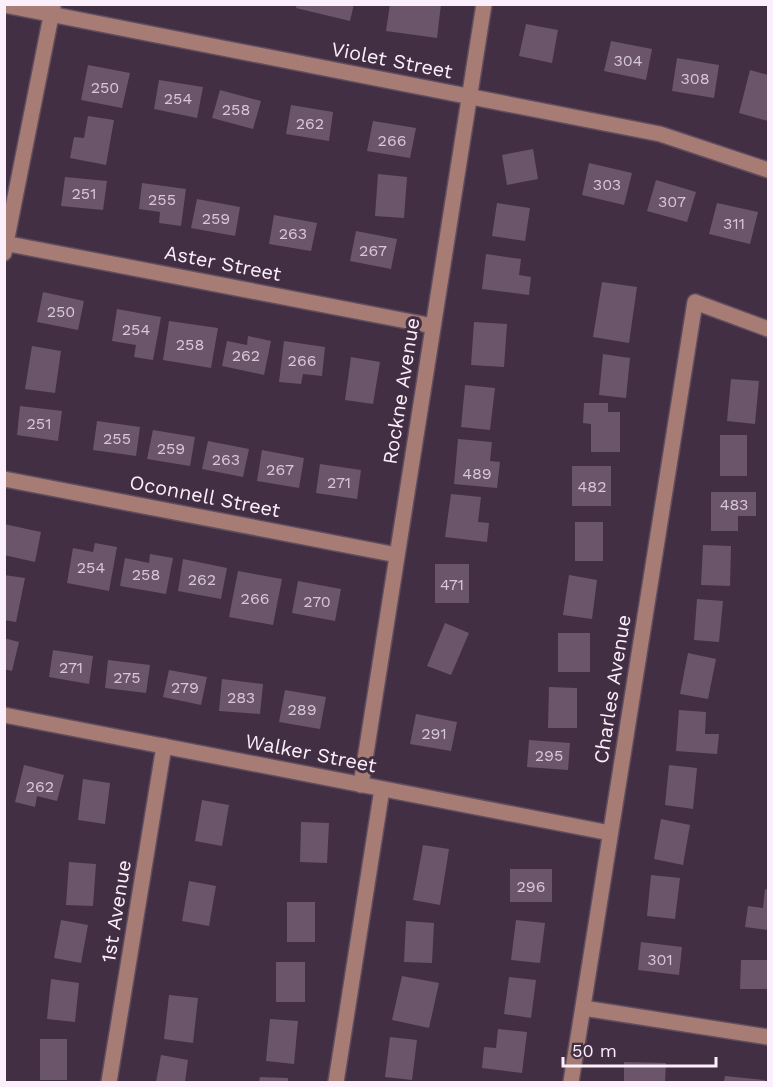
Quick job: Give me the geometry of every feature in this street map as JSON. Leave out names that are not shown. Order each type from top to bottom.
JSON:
[{"type":"street","name":"Rockne Avenue","points":[[361,784],[484,4]]},
{"type":"street","name":"Violet Street","points":[[4,5],[52,10],[660,134],[768,170]]},
{"type":"street","points":[[5,246],[52,10]]},
{"type":"street","name":"Aster Street","points":[[5,246],[433,326]]},
{"type":"street","name":"Charles Avenue","points":[[572,1083],[695,302],[768,329]]},
{"type":"street","name":"Oconnell Street","points":[[4,479],[397,555]]},
{"type":"street","name":"Walker Street","points":[[4,715],[610,833]]},
{"type":"street","name":"1st Avenue","points":[[109,1083],[164,746]]},
{"type":"street","points":[[336,1083],[382,789]]},
{"type":"street","points":[[583,1008],[768,1036]]},
{"type":"building","points":[[297,4],[354,4],[350,21],[296,8]]},
{"type":"building","points":[[390,4],[441,4],[437,38],[386,31]]},
{"type":"building","points":[[526,24],[558,30],[552,63],[519,56]]},
{"type":"building","points":[[611,41],[652,49],[646,80],[604,71]]},
{"type":"building","points":[[677,58],[719,65],[714,98],[672,91]]},
{"type":"building","points":[[88,65],[130,73],[122,108],[81,100]]},
{"type":"building","points":[[750,70],[768,75],[768,121],[739,113]]},
{"type":"building","points":[[159,80],[203,87],[197,118],[154,109]]},
{"type":"building","points":[[220,90],[261,101],[253,129],[212,118]]},
{"type":"building","points":[[291,105],[333,112],[329,141],[286,134]]},
{"type":"building","points":[[88,116],[114,120],[106,165],[70,158],[74,137],[84,138]]},
{"type":"building","points":[[373,121],[416,128],[410,158],[367,151]]},
{"type":"building","points":[[533,149],[538,179],[507,185],[502,155]]},
{"type":"building","points":[[589,163],[632,173],[624,205],[582,195]]},
{"type":"building","points":[[378,174],[407,177],[404,218],[375,216]]},
{"type":"building","points":[[65,177],[107,181],[103,210],[61,206]]},
{"type":"building","points":[[656,180],[696,192],[687,222],[647,211]]},
{"type":"building","points":[[142,183],[186,189],[181,226],[159,223],[160,212],[139,209]]},
{"type":"building","points":[[197,199],[240,207],[235,236],[191,228]]},
{"type":"building","points":[[497,203],[530,208],[525,241],[492,236]]},
{"type":"building","points":[[717,203],[758,212],[750,244],[709,234]]},
{"type":"building","points":[[274,215],[317,223],[311,251],[269,244]]},
{"type":"building","points":[[356,231],[397,239],[391,269],[350,261]]},
{"type":"building","points":[[486,254],[521,259],[519,275],[531,277],[529,295],[482,289]]},
{"type":"building","points":[[602,282],[637,287],[629,343],[593,337]]},
{"type":"building","points":[[43,292],[84,301],[78,330],[37,322]]},
{"type":"building","points":[[117,309],[161,317],[153,360],[134,357],[136,345],[112,341]]},
{"type":"building","points":[[169,321],[218,328],[211,368],[163,360]]},
{"type":"building","points":[[474,322],[507,324],[504,367],[471,365]]},
{"type":"building","points":[[248,336],[271,341],[264,375],[222,366],[227,341],[247,345]]},
{"type":"building","points":[[284,341],[325,347],[322,376],[303,374],[301,384],[279,382]]},
{"type":"building","points":[[32,346],[61,351],[55,393],[25,389]]},
{"type":"building","points":[[603,354],[630,358],[626,398],[599,395]]},
{"type":"building","points":[[351,357],[380,362],[373,404],[345,400]]},
{"type":"building","points":[[731,379],[759,381],[755,424],[727,421]]},
{"type":"building","points":[[465,385],[495,388],[490,430],[461,427]]},
{"type":"building","points":[[584,403],[608,403],[608,412],[620,412],[620,452],[591,452],[591,424],[583,423]]},
{"type":"building","points":[[20,406],[62,411],[58,441],[17,435]]},
{"type":"building","points":[[97,421],[140,427],[136,456],[93,450]]},
{"type":"building","points":[[153,430],[195,437],[190,466],[147,459]]},
{"type":"building","points":[[720,435],[747,435],[747,476],[720,476]]},
{"type":"building","points":[[458,439],[492,442],[490,461],[500,462],[497,488],[454,484]]},
{"type":"building","points":[[208,441],[249,449],[243,477],[202,469]]},
{"type":"building","points":[[262,450],[304,458],[299,488],[257,481]]},
{"type":"building","points":[[320,464],[361,470],[357,499],[316,493]]},
{"type":"building","points":[[572,466],[611,466],[611,506],[572,506]]},
{"type":"building","points":[[711,492],[756,492],[756,516],[738,516],[738,531],[711,531]]},
{"type":"building","points":[[451,494],[481,497],[478,522],[489,523],[487,542],[445,537]]},
{"type":"building","points":[[575,522],[603,522],[603,561],[575,561]]},
{"type":"building","points":[[4,524],[41,532],[35,562],[4,555]]},
{"type":"building","points":[[95,543],[117,547],[109,591],[67,583],[73,548],[93,552]]},
{"type":"building","points":[[703,545],[731,546],[730,586],[701,585]]},
{"type":"building","points":[[150,554],[173,558],[166,594],[120,586],[125,558],[149,563]]},
{"type":"building","points":[[183,559],[227,568],[221,599],[178,591]]},
{"type":"building","points":[[435,564],[469,564],[469,603],[435,603]]},
{"type":"building","points":[[238,571],[282,579],[273,625],[229,617]]},
{"type":"building","points":[[4,575],[25,578],[16,622],[4,620]]},
{"type":"building","points":[[569,575],[597,580],[592,619],[563,615]]},
{"type":"building","points":[[298,581],[341,589],[335,621],[292,613]]},
{"type":"building","points":[[697,599],[723,601],[719,642],[694,640]]},
{"type":"building","points":[[445,623],[469,633],[451,675],[427,666]]},
{"type":"building","points":[[558,633],[590,633],[590,672],[558,672]]},
{"type":"building","points":[[4,638],[19,642],[12,671],[4,669]]},
{"type":"building","points":[[53,650],[93,656],[89,684],[49,677]]},
{"type":"building","points":[[688,653],[716,659],[708,699],[680,694]]},
{"type":"building","points":[[108,660],[150,665],[146,693],[105,688]]},
{"type":"building","points":[[169,670],[207,677],[201,705],[163,697]]},
{"type":"building","points":[[222,679],[263,684],[260,714],[219,711]]},
{"type":"building","points":[[549,687],[577,688],[577,728],[548,728]]},
{"type":"building","points":[[285,690],[326,697],[320,729],[279,722]]},
{"type":"building","points":[[679,710],[706,712],[705,734],[719,734],[717,754],[676,751]]},
{"type":"building","points":[[416,714],[457,722],[451,751],[410,744]]},
{"type":"building","points":[[529,740],[570,743],[568,770],[527,767]]},
{"type":"building","points":[[24,765],[64,775],[57,801],[37,796],[35,807],[15,802]]},
{"type":"building","points":[[669,765],[697,768],[693,809],[665,805]]},
{"type":"building","points":[[83,779],[110,783],[105,824],[78,820]]},
{"type":"building","points":[[202,800],[229,805],[222,846],[195,841]]},
{"type":"building","points":[[661,819],[690,825],[683,865],[654,859]]},
{"type":"building","points":[[301,822],[329,823],[327,863],[300,862]]},
{"type":"building","points":[[423,845],[449,849],[440,905],[413,900]]},
{"type":"building","points":[[69,862],[96,864],[93,906],[66,905]]},
{"type":"building","points":[[510,869],[552,869],[552,902],[510,902]]},
{"type":"building","points":[[651,875],[680,878],[675,919],[647,916]]},
{"type":"building","points":[[189,881],[216,886],[209,926],[182,921]]},
{"type":"building","points":[[765,889],[768,890],[768,930],[745,927],[748,906],[763,908]]},
{"type":"building","points":[[287,902],[315,902],[315,942],[287,942]]},
{"type":"building","points":[[61,920],[88,925],[81,963],[54,958]]},
{"type":"building","points":[[516,920],[545,923],[540,963],[511,960]]},
{"type":"building","points":[[406,921],[434,923],[432,963],[404,962]]},
{"type":"building","points":[[641,942],[682,947],[679,975],[638,970]]},
{"type":"building","points":[[741,960],[768,960],[768,989],[740,989]]},
{"type":"building","points":[[276,962],[305,962],[305,1002],[276,1002]]},
{"type":"building","points":[[402,976],[439,983],[429,1028],[392,1020]]},
{"type":"building","points":[[509,977],[536,980],[531,1018],[504,1014]]},
{"type":"building","points":[[51,979],[79,983],[75,1022],[47,1019]]},
{"type":"building","points":[[169,995],[198,998],[193,1043],[164,1039]]},
{"type":"building","points":[[270,1019],[298,1021],[294,1064],[266,1061]]},
{"type":"building","points":[[498,1029],[527,1032],[522,1073],[482,1068],[484,1047],[496,1048]]},
{"type":"building","points":[[390,1037],[417,1040],[412,1080],[385,1077]]},
{"type":"building","points":[[40,1039],[67,1039],[67,1080],[40,1080]]},
{"type":"building","points":[[161,1055],[188,1060],[185,1082],[156,1082]]},
{"type":"building","points":[[624,1062],[666,1063],[665,1082],[624,1082]]},
{"type":"building","points":[[725,1076],[765,1080],[764,1082],[724,1082]]},
{"type":"building","points":[[260,1077],[288,1078],[288,1082],[259,1082]]}]
